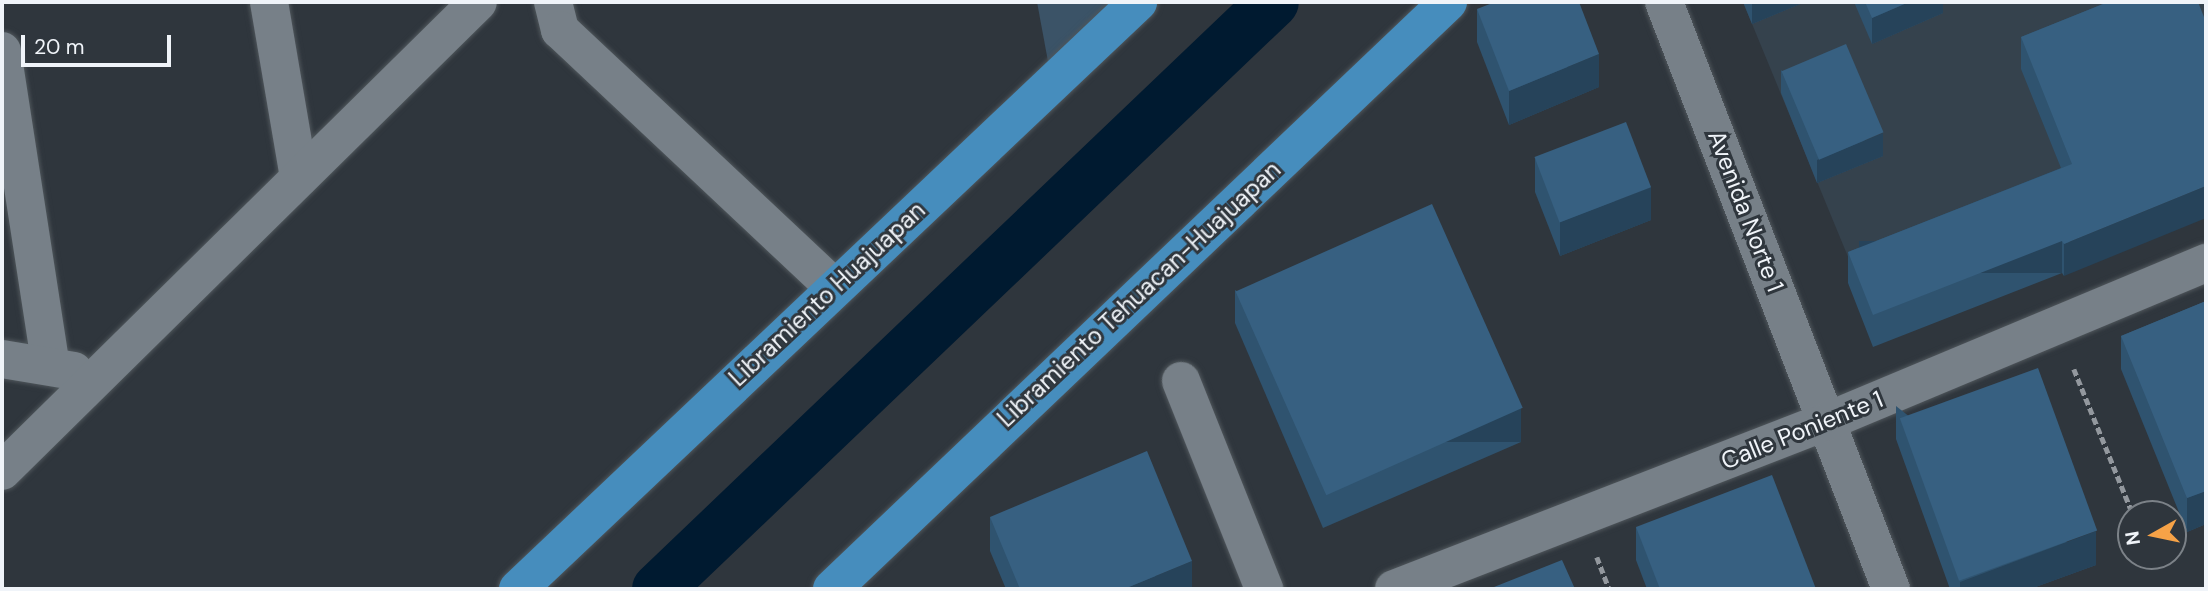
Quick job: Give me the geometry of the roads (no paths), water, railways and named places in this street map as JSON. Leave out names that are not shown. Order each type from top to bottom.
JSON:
[{"type":"main road","name":"Libramiento Huajuapan","points":[[518,589],[1138,2]]},
{"type":"main road","name":"Libramiento Tehuacan-Huajuapan","points":[[832,589],[1448,2]]},
{"type":"street","points":[[269,2],[299,177]]},
{"type":"street","points":[[2,471],[97,374],[478,2]]},
{"type":"street","points":[[553,2],[560,30],[834,287]]},
{"type":"street","name":"Avenida Norte 1","points":[[1664,2],[1891,589]]},
{"type":"street","points":[[2,51],[51,366]]},
{"type":"street","name":"Calle Poniente 1","points":[[1394,589],[1828,421],[2206,263]]},
{"type":"street","points":[[2,359],[97,374]]},
{"type":"street","points":[[1181,381],[1264,589]]},
{"type":"waterway","points":[[658,589],[1273,2]]}]
